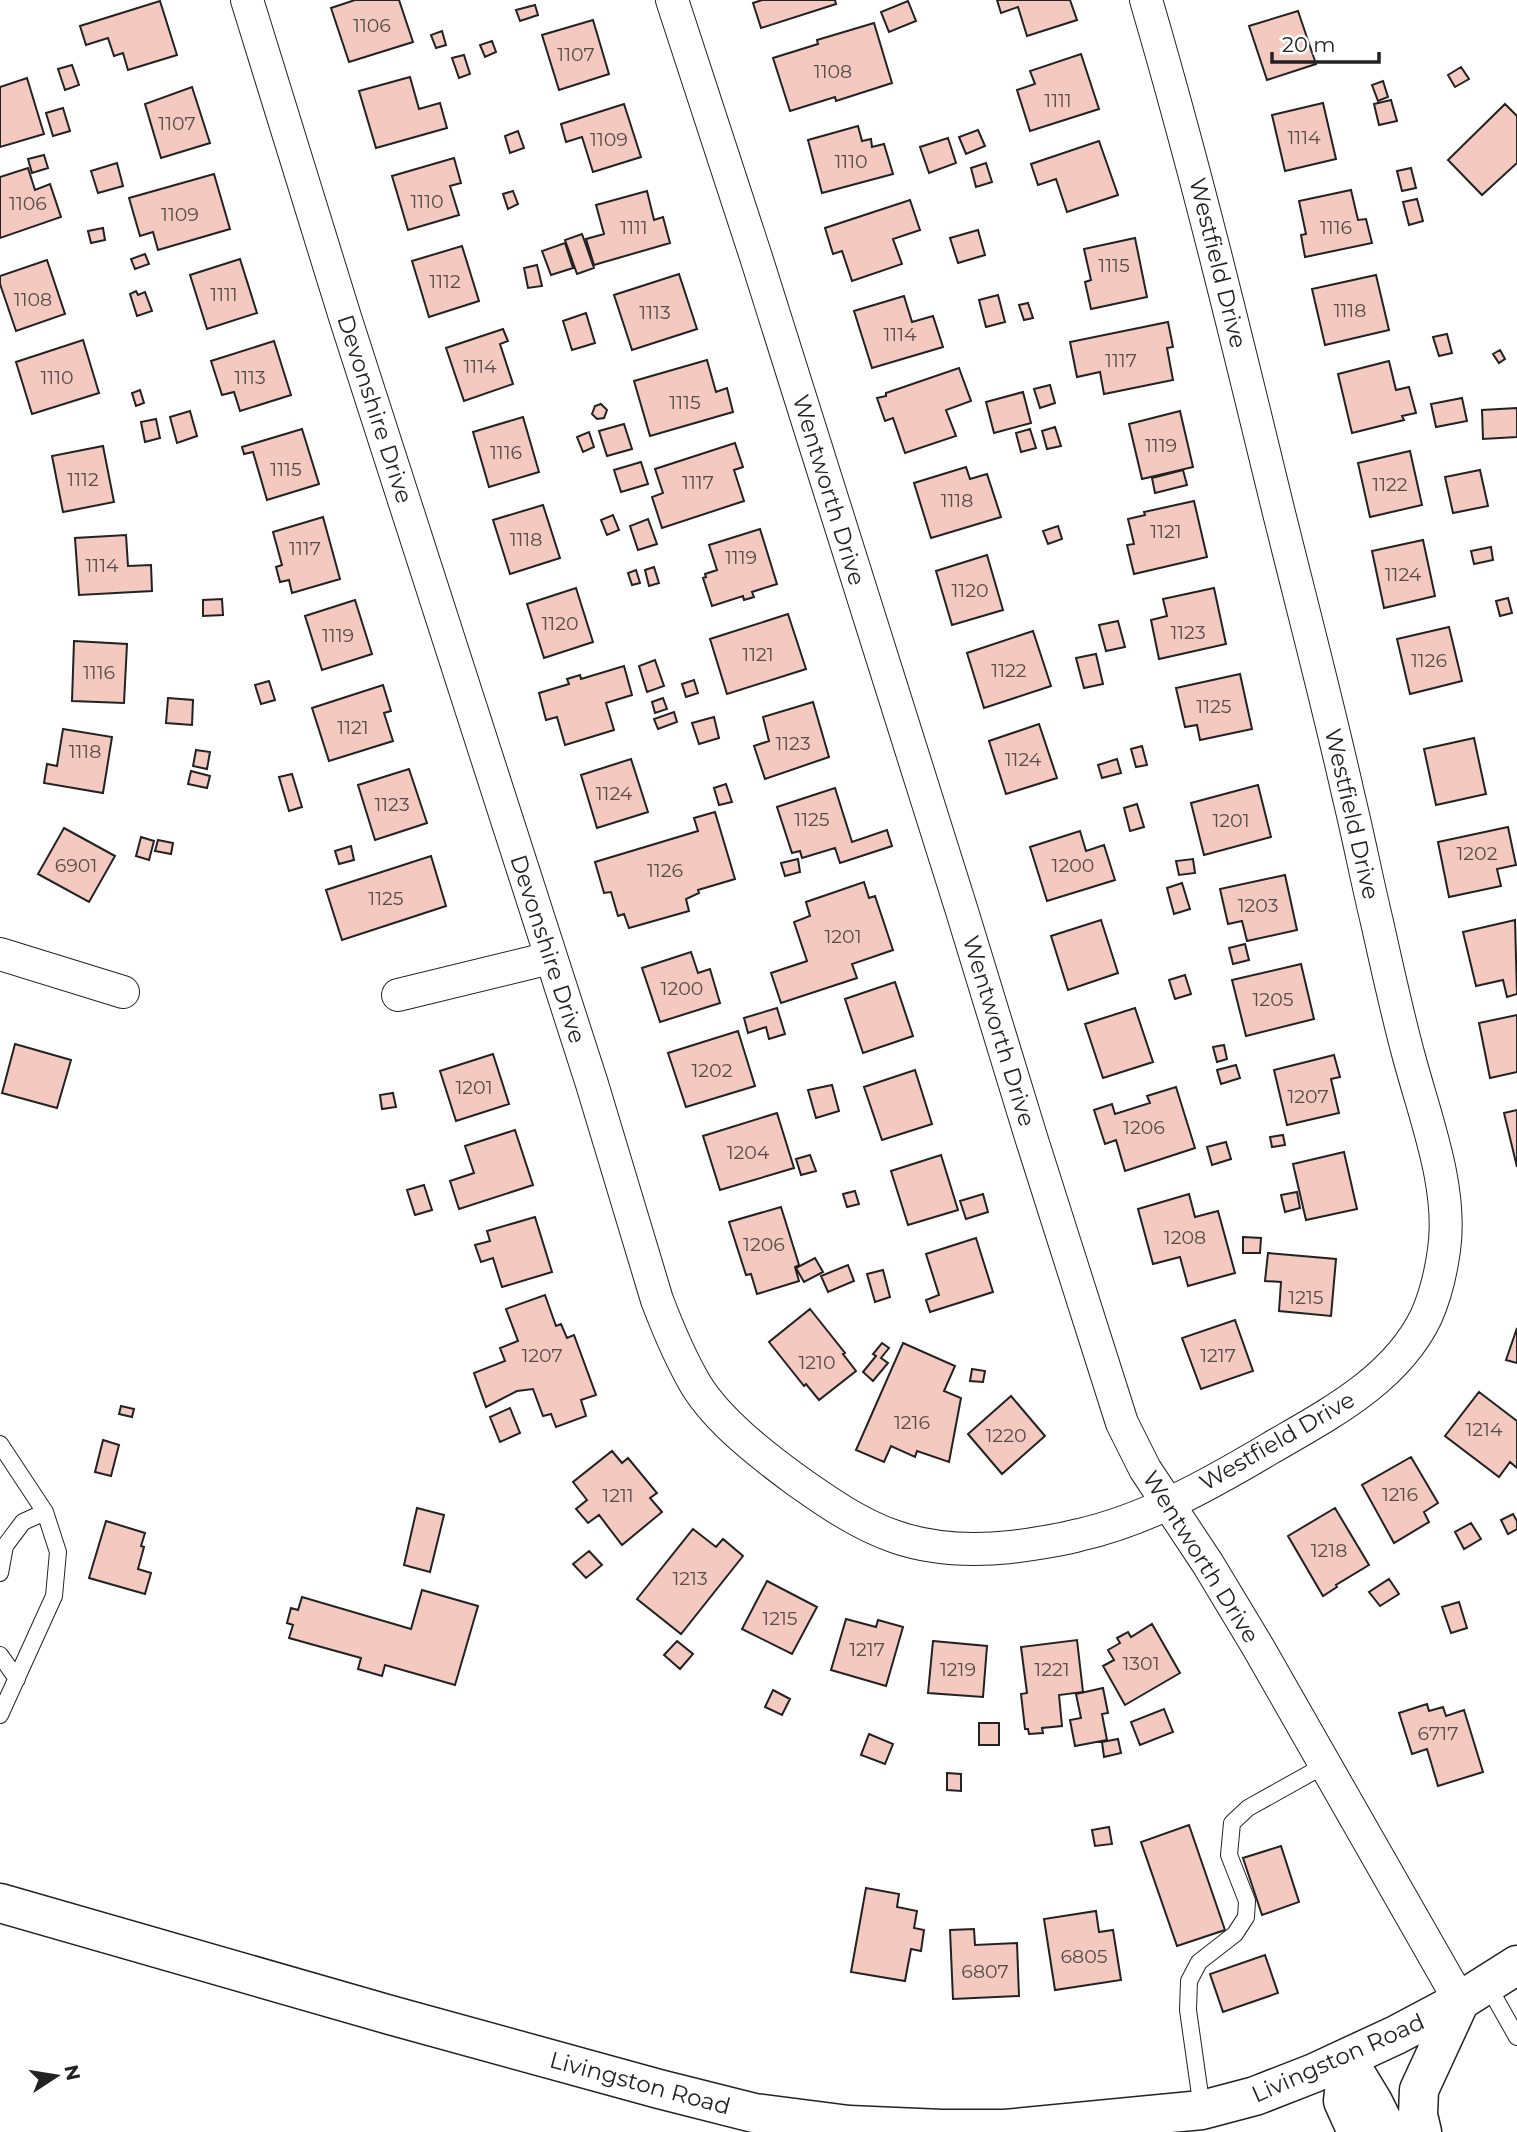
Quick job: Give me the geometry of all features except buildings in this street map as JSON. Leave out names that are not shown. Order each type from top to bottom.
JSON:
[{"type":"main road","name":"Livingston Road","points":[[0,1903],[659,2089],[754,2113],[849,2125],[1005,2129],[1192,2121],[1347,2059],[1488,1983]]},
{"type":"main road","points":[[1422,2132],[1418,2115],[1419,2090],[1488,1983]]},
{"type":"main road","points":[[1347,2059],[1343,2101],[1357,2132]]},
{"type":"main road","points":[[1347,2059],[1388,2132]]},
{"type":"main road","points":[[1192,2121],[1238,2132]]},
{"type":"street","name":"Devonshire Drive","points":[[247,0],[345,317],[592,1084],[657,1300],[669,1332],[697,1387],[719,1414],[774,1464],[856,1519],[898,1538],[936,1547],[975,1550],[1027,1545],[1081,1535],[1167,1504]]},
{"type":"street","name":"Wentworth Drive","points":[[672,0],[760,270],[1122,1423],[1136,1455],[1208,1564],[1325,1765],[1488,1983]]},
{"type":"street","name":"Westfield Drive","points":[[1146,0],[1215,246],[1401,1024],[1442,1181],[1446,1234],[1440,1271],[1429,1310],[1401,1355],[1361,1393],[1332,1413],[1167,1504]]},
{"type":"street","points":[[0,954],[123,992]]},
{"type":"street","points":[[398,995],[550,958]]},
{"type":"lane","points":[[0,1444],[46,1511],[58,1552],[54,1596],[0,1715]]},
{"type":"lane","points":[[0,1573],[5,1546],[23,1522],[46,1511]]},
{"type":"lane","points":[[0,1655],[17,1679]]},
{"type":"lane","points":[[1192,2121],[1189,1981],[1199,1962],[1234,1934],[1246,1917],[1247,1901],[1229,1855],[1232,1823],[1248,1808],[1325,1765]]},
{"type":"lane","points":[[1488,1983],[1517,2036]]}]
